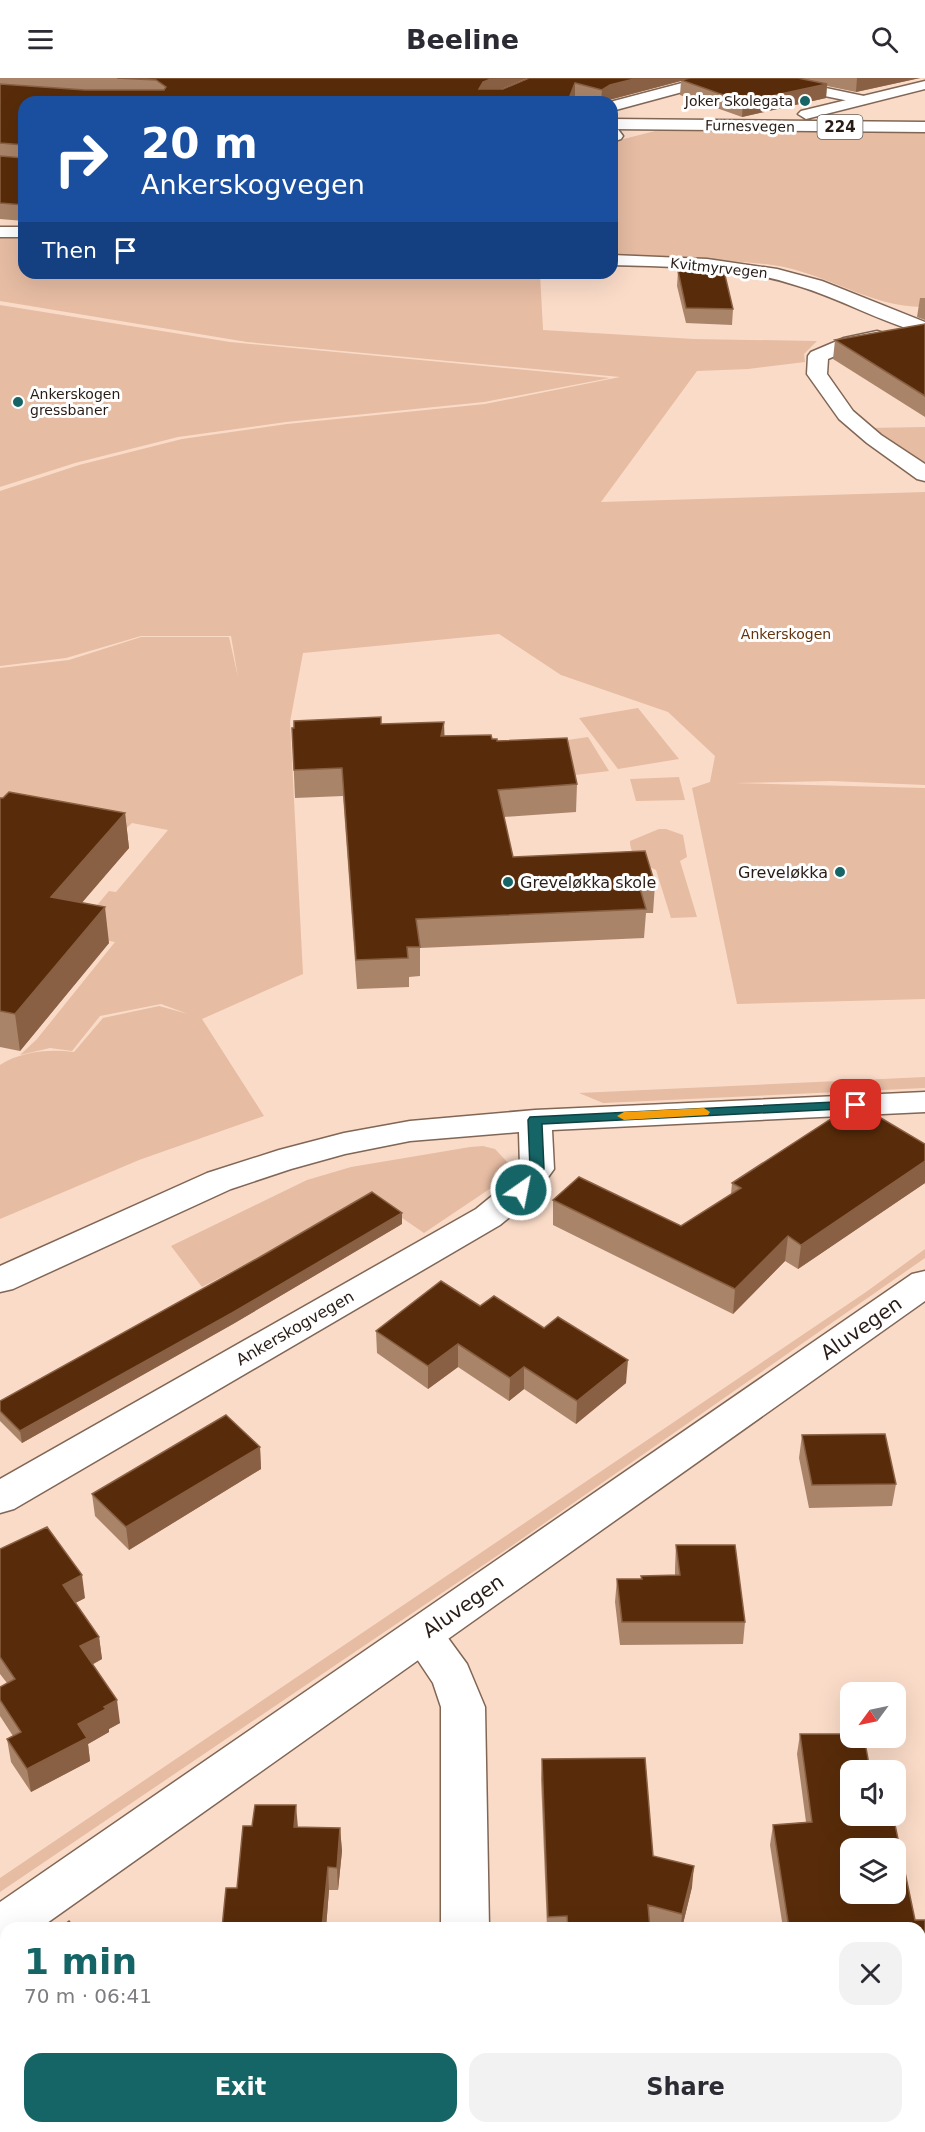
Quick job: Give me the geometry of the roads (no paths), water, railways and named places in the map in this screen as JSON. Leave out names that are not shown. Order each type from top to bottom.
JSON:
[{"type":"street","points":[[618,104],[718,78]]},
{"type":"street","points":[[756,78],[864,100]]},
{"type":"street","points":[[754,126],[925,85]]},
{"type":"street","name":"Furnesvegen","points":[[618,124],[925,127]]},
{"type":"street","points":[[0,232],[18,232]]},
{"type":"street","name":"Kvitmyrvegen","points":[[618,260],[760,270],[802,280],[896,320],[925,328]]},
{"type":"street","points":[[856,303],[865,323],[864,339]]},
{"type":"street","points":[[925,334],[903,334],[851,342],[818,356],[817,374],[846,415],[874,439],[925,474]]},
{"type":"street","points":[[0,1280],[219,1181],[279,1161],[344,1144],[410,1131],[535,1120],[925,1102]]},
{"type":"street","name":"Ankerskogvegen","points":[[0,1498],[488,1217],[521,1190],[537,1169],[535,1120]]},
{"type":"street","name":"Aluvegen","points":[[10,1922],[925,1282]]},
{"type":"street","points":[[422,1635],[452,1676],[463,1707],[465,1922]]},
{"type":"place","name":"Joker Skolegata","points":[[805,101]]},
{"type":"place","name":"Ankerskogen gressbaner","points":[[18,402]]},
{"type":"place","name":"Greveløkka","points":[[840,872]]},
{"type":"place","name":"Greveløkka skole","points":[[508,882]]},
{"type":"park label","name":"Ankerskogen","points":[[786,634]]}]
